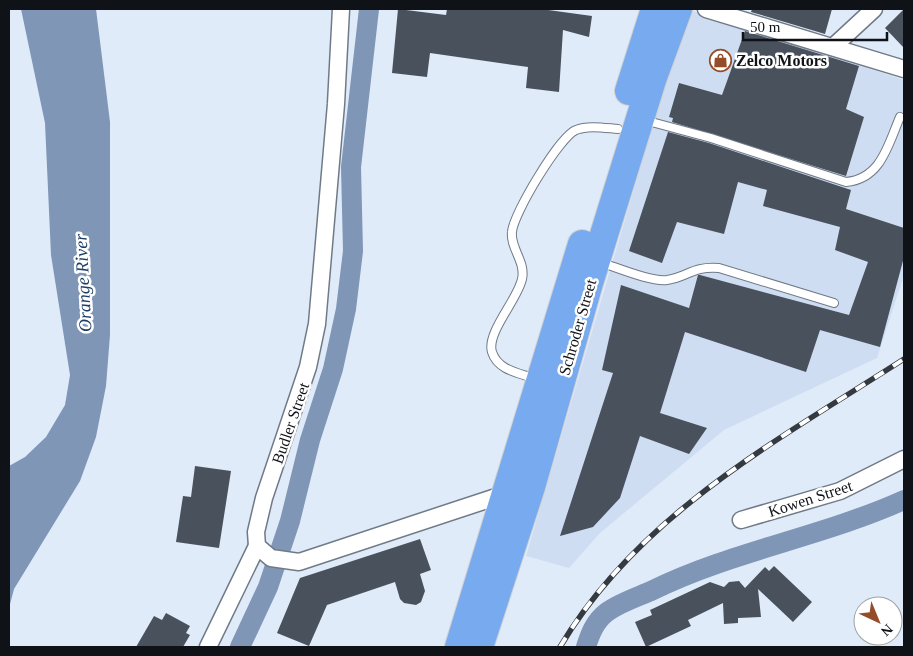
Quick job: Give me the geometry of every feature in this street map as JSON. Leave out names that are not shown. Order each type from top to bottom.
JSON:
[{"type":"highway","name":"Schroder Street","points":[[479,647],[519,490],[587,258],[629,124],[655,9]]},
{"type":"highway","name":"Schroder Street","points":[[629,124],[678,9]]},
{"type":"highway","name":"Schroder Street","points":[[458,647],[519,490],[540,381],[587,258]]},
{"type":"street","name":"Budler Street","points":[[257,546],[256,532],[264,498],[308,367],[317,324],[341,9]]},
{"type":"street","points":[[706,9],[834,46],[904,69]]},
{"type":"street","points":[[834,46],[874,9]]},
{"type":"street","name":"Kowen Street","points":[[741,520],[840,491],[904,459]]},
{"type":"street","points":[[208,647],[257,546],[271,558],[291,563],[312,559],[519,490]]},
{"type":"lane","points":[[540,381],[509,371],[494,358],[491,350],[494,335],[523,277],[512,230],[553,152],[562,139],[583,128],[629,124],[711,138],[846,182],[864,178],[877,167],[900,117]]},
{"type":"lane","points":[[587,258],[661,280],[669,280],[700,268],[719,268],[834,302]]},
{"type":"shaded area","points":[[687,9],[904,80],[904,275],[877,358],[724,430],[600,533],[569,568],[526,556]]},
{"type":"water","name":"Orange River","points":[[21,9],[96,9],[110,122],[110,335],[106,386],[96,437],[80,481],[14,589],[9,608],[9,466],[25,457],[46,437],[65,405],[70,375],[51,255],[45,123]]},
{"type":"building","points":[[398,9],[446,15],[447,9],[541,9],[592,16],[589,37],[563,30],[559,92],[526,88],[528,67],[430,53],[427,77],[392,73]]},
{"type":"building","points":[[752,9],[832,9],[825,34],[751,12]]},
{"type":"building","points":[[904,9],[904,48],[885,28]]},
{"type":"building","points":[[745,31],[859,66],[846,109],[864,117],[846,176],[672,122],[673,118],[669,117],[679,83],[722,95]]},
{"type":"building","points":[[668,132],[709,143],[851,190],[846,209],[904,228],[904,257],[880,347],[820,330],[806,372],[685,332],[660,413],[707,428],[689,454],[640,436],[620,498],[593,527],[560,536],[613,373],[602,370],[621,285],[689,308],[698,275],[700,275],[849,315],[868,262],[835,250],[840,227],[763,206],[767,190],[738,182],[724,234],[677,222],[662,263],[629,251]]},
{"type":"building","points":[[195,466],[231,471],[219,548],[176,542],[183,496],[191,497]]},
{"type":"building","points":[[420,539],[431,570],[420,574],[425,591],[421,602],[416,605],[404,603],[400,599],[395,582],[327,605],[309,646],[277,633],[300,578]]},
{"type":"building","points":[[774,566],[812,602],[793,622],[758,589],[761,617],[738,618],[738,623],[724,624],[723,603],[688,620],[691,626],[646,647],[635,622],[652,615],[650,610],[710,582],[724,587],[729,582],[739,581],[745,588],[765,567],[769,571]]},
{"type":"building","points":[[166,613],[190,626],[186,633],[190,635],[183,647],[136,647],[154,616],[162,620]]},
{"type":"waterway","points":[[240,647],[268,587],[290,521],[310,440],[333,369],[346,309],[353,251],[351,167],[369,9]]},
{"type":"waterway","points":[[586,647],[599,619],[623,603],[713,565],[841,524],[904,500]]},
{"type":"railway","points":[[560,647],[592,600],[629,557],[670,519],[714,483],[808,419],[904,359]]},
{"type":"place","name":"Zelco Motors","points":[[720,60]]}]
